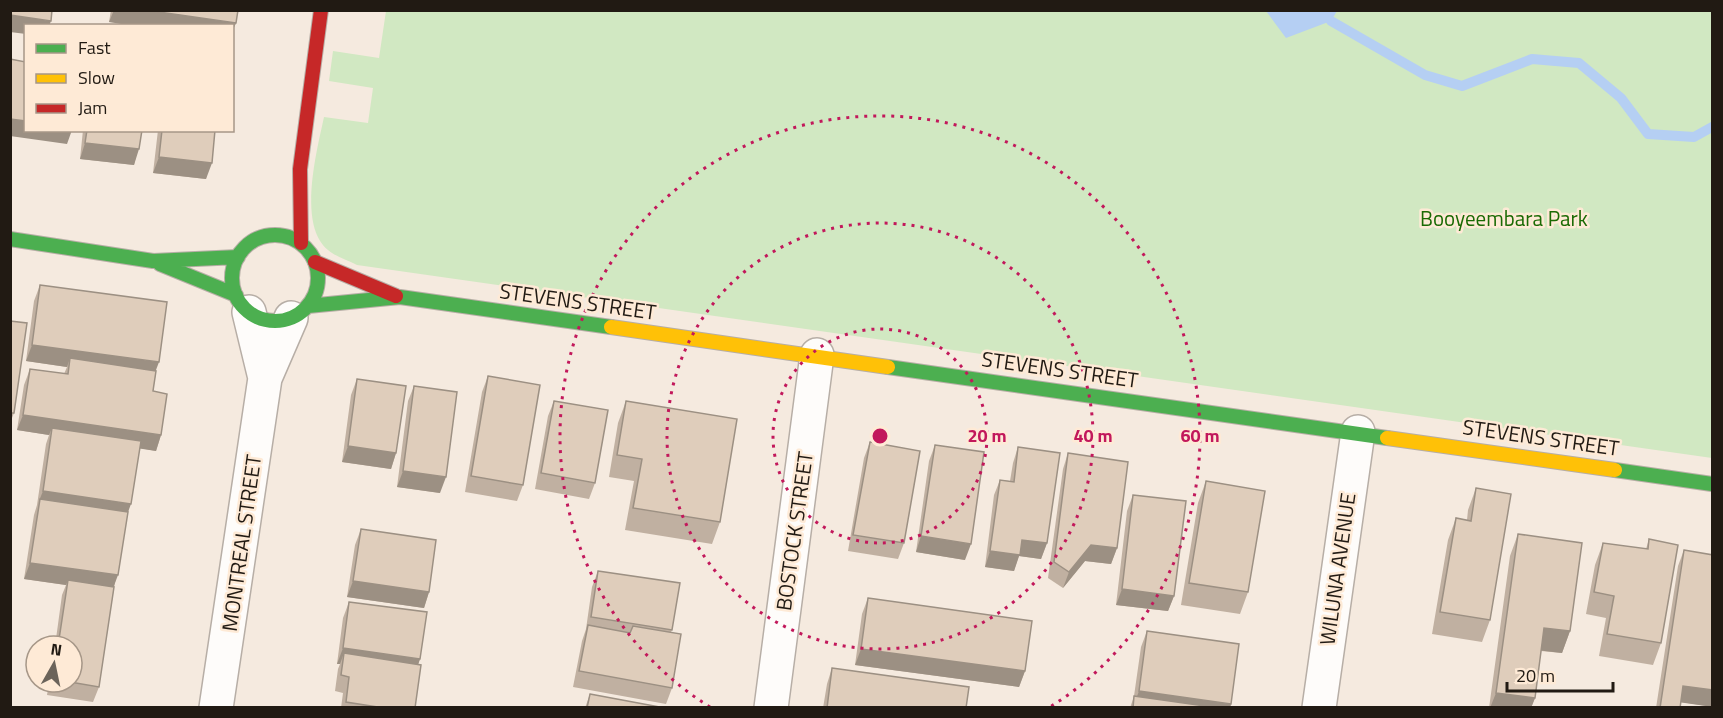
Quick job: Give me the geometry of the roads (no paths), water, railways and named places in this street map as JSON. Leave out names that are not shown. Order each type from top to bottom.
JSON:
[{"type":"street","points":[[301,243],[300,169],[321,10]]},
{"type":"street","points":[[287,193],[300,169]]},
{"type":"street","points":[[265,236],[274,218]]},
{"type":"street","points":[[153,261],[242,303],[269,320],[300,312],[318,286],[315,262],[301,243],[277,235],[265,236],[252,241],[238,257],[233,273],[242,303]]},
{"type":"street","points":[[10,239],[153,261],[238,257]]},
{"type":"street","name":"STEVENS STREET","points":[[315,262],[400,297],[1713,484]]},
{"type":"street","name":"STEVENS STREET","points":[[300,312],[400,297]]},
{"type":"street","name":"MONTREAL STREET","points":[[242,303],[265,378]]},
{"type":"street","name":"MONTREAL STREET","points":[[216,708],[265,378],[300,312]]},
{"type":"street","name":"BOSTOCK STREET","points":[[771,708],[818,355]]},
{"type":"street","name":"WILUNA AVENUE","points":[[1318,708],[1358,432]]},
{"type":"water","points":[[1266,11],[1337,11],[1331,21],[1286,38]]},
{"type":"waterway","points":[[1331,21],[1425,75],[1462,86],[1532,59],[1579,63],[1621,98],[1648,134],[1694,137],[1712,127]]},
{"type":"park label","name":"Booyeembara Park","points":[[1504,218]]}]
